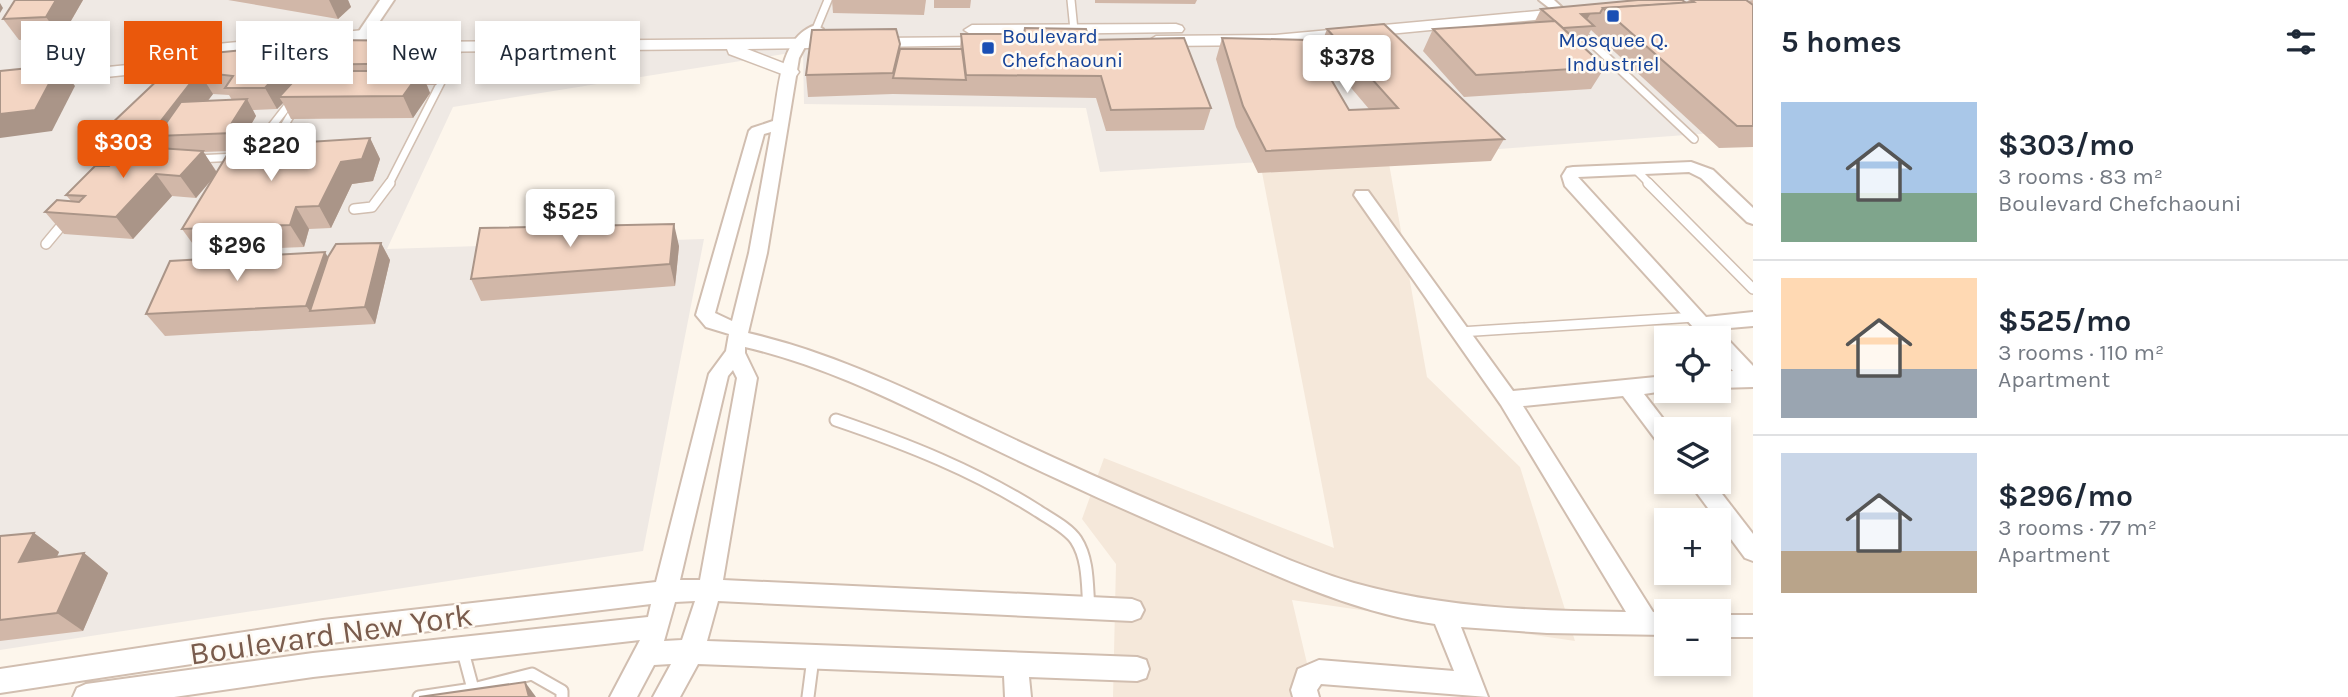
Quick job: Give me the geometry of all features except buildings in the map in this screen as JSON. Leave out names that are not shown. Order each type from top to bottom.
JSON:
[{"type":"street","points":[[359,42],[387,0]]},
{"type":"street","points":[[640,36],[816,29],[1270,28],[1546,1],[1570,12]]},
{"type":"street","points":[[640,42],[716,45],[1275,40],[1570,12]]},
{"type":"street","points":[[623,697],[647,653],[657,627],[663,592],[719,374],[737,340],[758,253],[792,58],[800,43],[816,29]]},
{"type":"street","points":[[0,71],[359,42],[475,40]]},
{"type":"street","points":[[0,83],[193,67],[367,42]]},
{"type":"street","points":[[716,45],[755,56],[790,72]]},
{"type":"street","points":[[781,124],[757,131],[705,315],[737,340],[796,352],[842,368],[1073,477],[1313,580],[1393,605],[1489,620],[1654,624]]},
{"type":"street","points":[[1753,218],[1707,174],[1697,168],[1686,166],[1573,172],[1570,179],[1704,326],[1753,319]]},
{"type":"street","points":[[1362,195],[1508,399],[1654,619]]},
{"type":"street","points":[[666,697],[691,652],[710,590],[747,378],[737,340]]},
{"type":"street","points":[[1731,356],[1752,378]]},
{"type":"street","points":[[1731,379],[1752,378]]},
{"type":"street","points":[[1508,399],[1654,385]]},
{"type":"street","points":[[1628,388],[1654,422]]},
{"type":"street","points":[[1709,494],[1753,551]]},
{"type":"street","name":"Boulevard New York","points":[[0,681],[323,632],[663,592],[710,590],[1132,610]]},
{"type":"street","points":[[1306,697],[1304,690],[1307,678],[1320,672],[1474,691],[1444,615]]},
{"type":"street","points":[[1731,626],[1753,626]]},
{"type":"street","name":"Boulevard New York","points":[[86,697],[313,665],[657,627]]},
{"type":"street","points":[[313,665],[323,632]]},
{"type":"street","points":[[647,653],[691,652],[1137,669]]},
{"type":"street","points":[[1016,665],[1018,697]]},
{"type":"street","points":[[75,697],[88,668]]},
{"type":"lane","points":[[816,29],[828,0]]},
{"type":"lane","points":[[1071,0],[1074,30]]},
{"type":"lane","points":[[1579,30],[1694,139]]},
{"type":"lane","points":[[354,209],[372,207],[385,193],[440,84]]},
{"type":"lane","points":[[264,160],[299,91]]},
{"type":"lane","points":[[186,159],[250,155],[300,101]]},
{"type":"lane","points":[[99,181],[106,161],[134,130]]},
{"type":"lane","points":[[1635,169],[1753,289]]},
{"type":"lane","points":[[46,244],[72,213]]},
{"type":"lane","points":[[1460,332],[1654,327]]},
{"type":"lane","points":[[836,420],[938,457],[1002,489],[1065,530],[1075,540],[1082,556],[1090,609]]},
{"type":"lane","points":[[462,648],[472,689]]},
{"type":"lane","points":[[808,697],[813,657]]},
{"type":"lane","points":[[419,697],[472,689],[532,674],[562,691],[562,697]]},
{"type":"shaded area","points":[[0,0],[1753,0],[1753,130],[1324,162],[1260,162],[1100,172],[1086,108],[804,104],[803,51],[640,77],[640,21],[475,21],[475,84],[597,84],[453,107],[387,249],[704,239],[643,551],[0,650]]},
{"type":"shaded area","points":[[1388,158],[1427,377],[1520,467],[1575,641],[1292,600],[1315,697],[1113,697],[1116,564],[1082,519],[1104,458],[1334,548],[1260,162]]},
{"type":"place","name":"Mosquee Q. Industriel","points":[[1613,16]]},
{"type":"place","name":"Boulevard Chefchaouni","points":[[988,48]]}]
